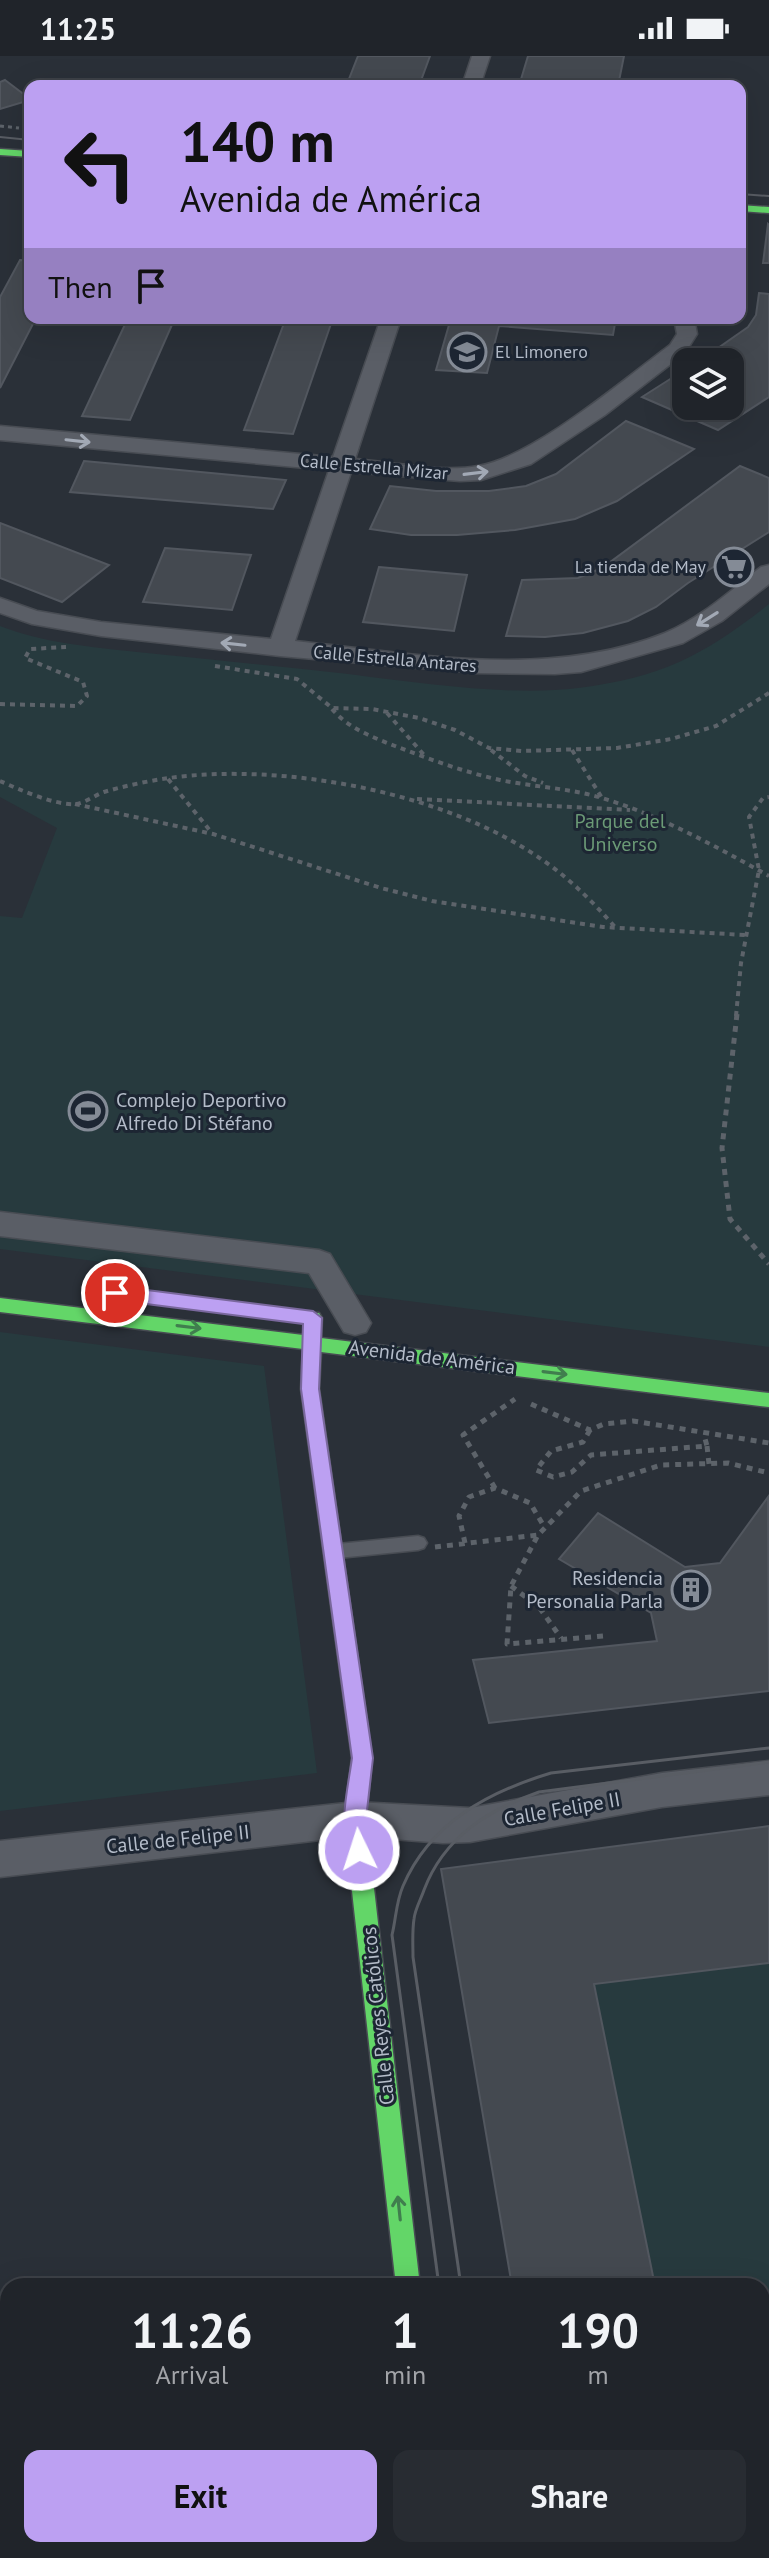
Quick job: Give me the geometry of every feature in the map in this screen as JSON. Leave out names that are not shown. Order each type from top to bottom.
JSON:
[{"type":"street","points":[[473,80],[481,56]]},
{"type":"street","points":[[0,152],[24,154]]},
{"type":"street","points":[[746,208],[769,210]]},
{"type":"street","points":[[280,649],[389,324]]},
{"type":"street","name":"Calle Estrella Mizar","points":[[0,433],[341,465],[481,473],[512,464],[597,410],[678,349],[687,334],[685,324]]},
{"type":"street","name":"Calle Estrella Antares","points":[[0,605],[32,617],[87,627],[280,649],[528,668],[581,665],[674,638],[713,616],[769,572]]},
{"type":"street","name":"Avenida de América","points":[[0,1224],[319,1262],[362,1324]]},
{"type":"street","name":"Avenida de América","points":[[0,1305],[311,1341],[769,1400]]},
{"type":"street","name":"Avenida de América","points":[[306,1317],[362,1324]]},
{"type":"street","name":"Calle Reyes Católicos","points":[[306,1317],[311,1341],[310,1389],[362,1758],[355,1819],[407,2278]]},
{"type":"street","name":"Calle Felipe II","points":[[355,1819],[443,1826],[470,1825],[662,1790],[769,1778]]},
{"type":"street","name":"Calle de Felipe II","points":[[0,1859],[355,1819]]},
{"type":"lane","points":[[332,1551],[426,1545]]},
{"type":"path","points":[[0,126],[24,129]]},
{"type":"path","points":[[0,704],[77,706],[87,696],[83,682],[25,658],[30,649],[78,648]]},
{"type":"path","points":[[205,664],[297,679],[336,714],[368,735],[428,759],[516,782],[547,785],[602,798],[698,836],[769,876]]},
{"type":"path","points":[[489,748],[522,751],[617,748],[686,735],[716,726],[769,693]]},
{"type":"path","points":[[332,708],[386,712],[455,730],[489,748],[525,776],[547,785]]},
{"type":"path","points":[[386,712],[428,759]]},
{"type":"path","points":[[572,750],[602,798]]},
{"type":"path","points":[[75,804],[104,792],[168,778],[226,773],[290,776],[412,799],[635,810]]},
{"type":"path","points":[[168,778],[213,834]]},
{"type":"path","points":[[0,781],[28,793],[213,834],[381,888],[432,901],[615,928],[745,935]]},
{"type":"path","points":[[769,797],[763,798],[749,817],[759,870],[745,935],[722,1148],[730,1219],[769,1264]]},
{"type":"path","points":[[412,799],[465,818],[542,859],[584,892],[615,928]]},
{"type":"path","points":[[545,1528],[530,1503],[495,1488],[463,1435],[516,1398],[590,1430]]},
{"type":"path","points":[[707,1446],[591,1455],[572,1472],[553,1477],[536,1470],[551,1451],[583,1442],[590,1430],[605,1422],[665,1424],[704,1434],[769,1443]]},
{"type":"path","points":[[704,1434],[709,1464]]},
{"type":"path","points":[[603,1636],[507,1644],[511,1586],[538,1535],[581,1491],[661,1465],[728,1463],[769,1473]]},
{"type":"path","points":[[465,1543],[459,1516],[469,1497],[495,1488]]},
{"type":"path","points":[[426,1545],[538,1535]]},
{"type":"path","points":[[511,1586],[539,1607],[562,1639]]},
{"type":"green space","name":"Parque del Universo","points":[[769,604],[769,1347],[0,1249],[0,916],[22,918],[57,828],[0,797],[0,626],[50,640],[103,648],[515,691],[578,688],[634,678],[658,670],[702,651]]},
{"type":"green space","points":[[0,1332],[264,1366],[317,1773],[0,1811]]},
{"type":"green space","points":[[769,1963],[769,2278],[653,2278],[594,1984]]},
{"type":"building","points":[[358,56],[430,56],[421,80],[349,80]]},
{"type":"building","points":[[528,56],[624,56],[619,80],[521,80]]},
{"type":"building","points":[[5,80],[24,94],[24,102],[0,109],[0,82]]},
{"type":"building","points":[[768,224],[769,263],[763,263]]},
{"type":"building","points":[[20,260],[24,260],[24,324],[33,324],[0,388],[0,297]]},
{"type":"building","points":[[759,293],[769,294],[769,397],[744,413],[744,348],[718,348],[748,327],[756,315]]},
{"type":"building","points":[[125,324],[172,324],[130,420],[82,416]]},
{"type":"building","points":[[284,324],[331,324],[293,434],[244,430]]},
{"type":"building","name":"El Limonero","points":[[449,324],[615,324],[613,335],[499,326],[487,373],[436,370]]},
{"type":"building","points":[[672,378],[672,410],[642,397]]},
{"type":"building","points":[[695,420],[733,420],[718,430]]},
{"type":"building","points":[[626,421],[694,449],[617,501],[575,519],[515,530],[457,535],[411,535],[370,529],[390,486],[436,491],[489,491],[526,486],[556,474]]},
{"type":"building","points":[[84,461],[286,480],[273,509],[70,492]]},
{"type":"building","points":[[740,466],[769,478],[769,532],[656,607],[628,621],[583,633],[545,637],[506,636],[522,580],[578,578],[602,568]]},
{"type":"building","points":[[0,523],[109,565],[62,602],[0,578]]},
{"type":"building","points":[[165,548],[251,555],[232,610],[143,602]]},
{"type":"building","points":[[379,567],[467,575],[454,631],[363,622]]},
{"type":"building","name":"Residencia Personalia Parla","points":[[768,1497],[769,1691],[489,1723],[473,1660],[657,1641],[651,1613],[559,1559],[598,1513],[685,1567],[720,1563]]},
{"type":"building","points":[[769,1826],[769,1963],[594,1984],[653,2278],[511,2278],[441,1869]]},
{"type":"tram line","points":[[0,137],[24,139]]},
{"type":"tram line","points":[[746,194],[769,196]]},
{"type":"tram line","points":[[438,2278],[392,1935],[397,1904],[415,1864],[429,1844],[464,1813],[505,1790],[551,1773],[769,1748]]},
{"type":"tram line","points":[[460,2278],[413,1957],[415,1915],[433,1871],[443,1855],[470,1828],[502,1807],[539,1792],[769,1762]]},
{"type":"traffic: fast","points":[[0,152],[24,154]]},
{"type":"traffic: fast","points":[[746,208],[769,210]]},
{"type":"traffic: fast","points":[[0,1305],[769,1400]]},
{"type":"traffic: fast","points":[[313,1318],[310,1389],[362,1758],[355,1819],[407,2278]]},
{"type":"place","name":"El Limonero","points":[[467,352]]},
{"type":"place","name":"La tienda de May","points":[[734,567]]},
{"type":"place","name":"Complejo Deportivo Alfredo Di Stéfano","points":[[88,1111]]},
{"type":"place","name":"Residencia Personalia Parla","points":[[691,1590]]},
{"type":"route","points":[[115,1293],[313,1318],[310,1389],[362,1758],[355,1819],[359,1850]]}]
